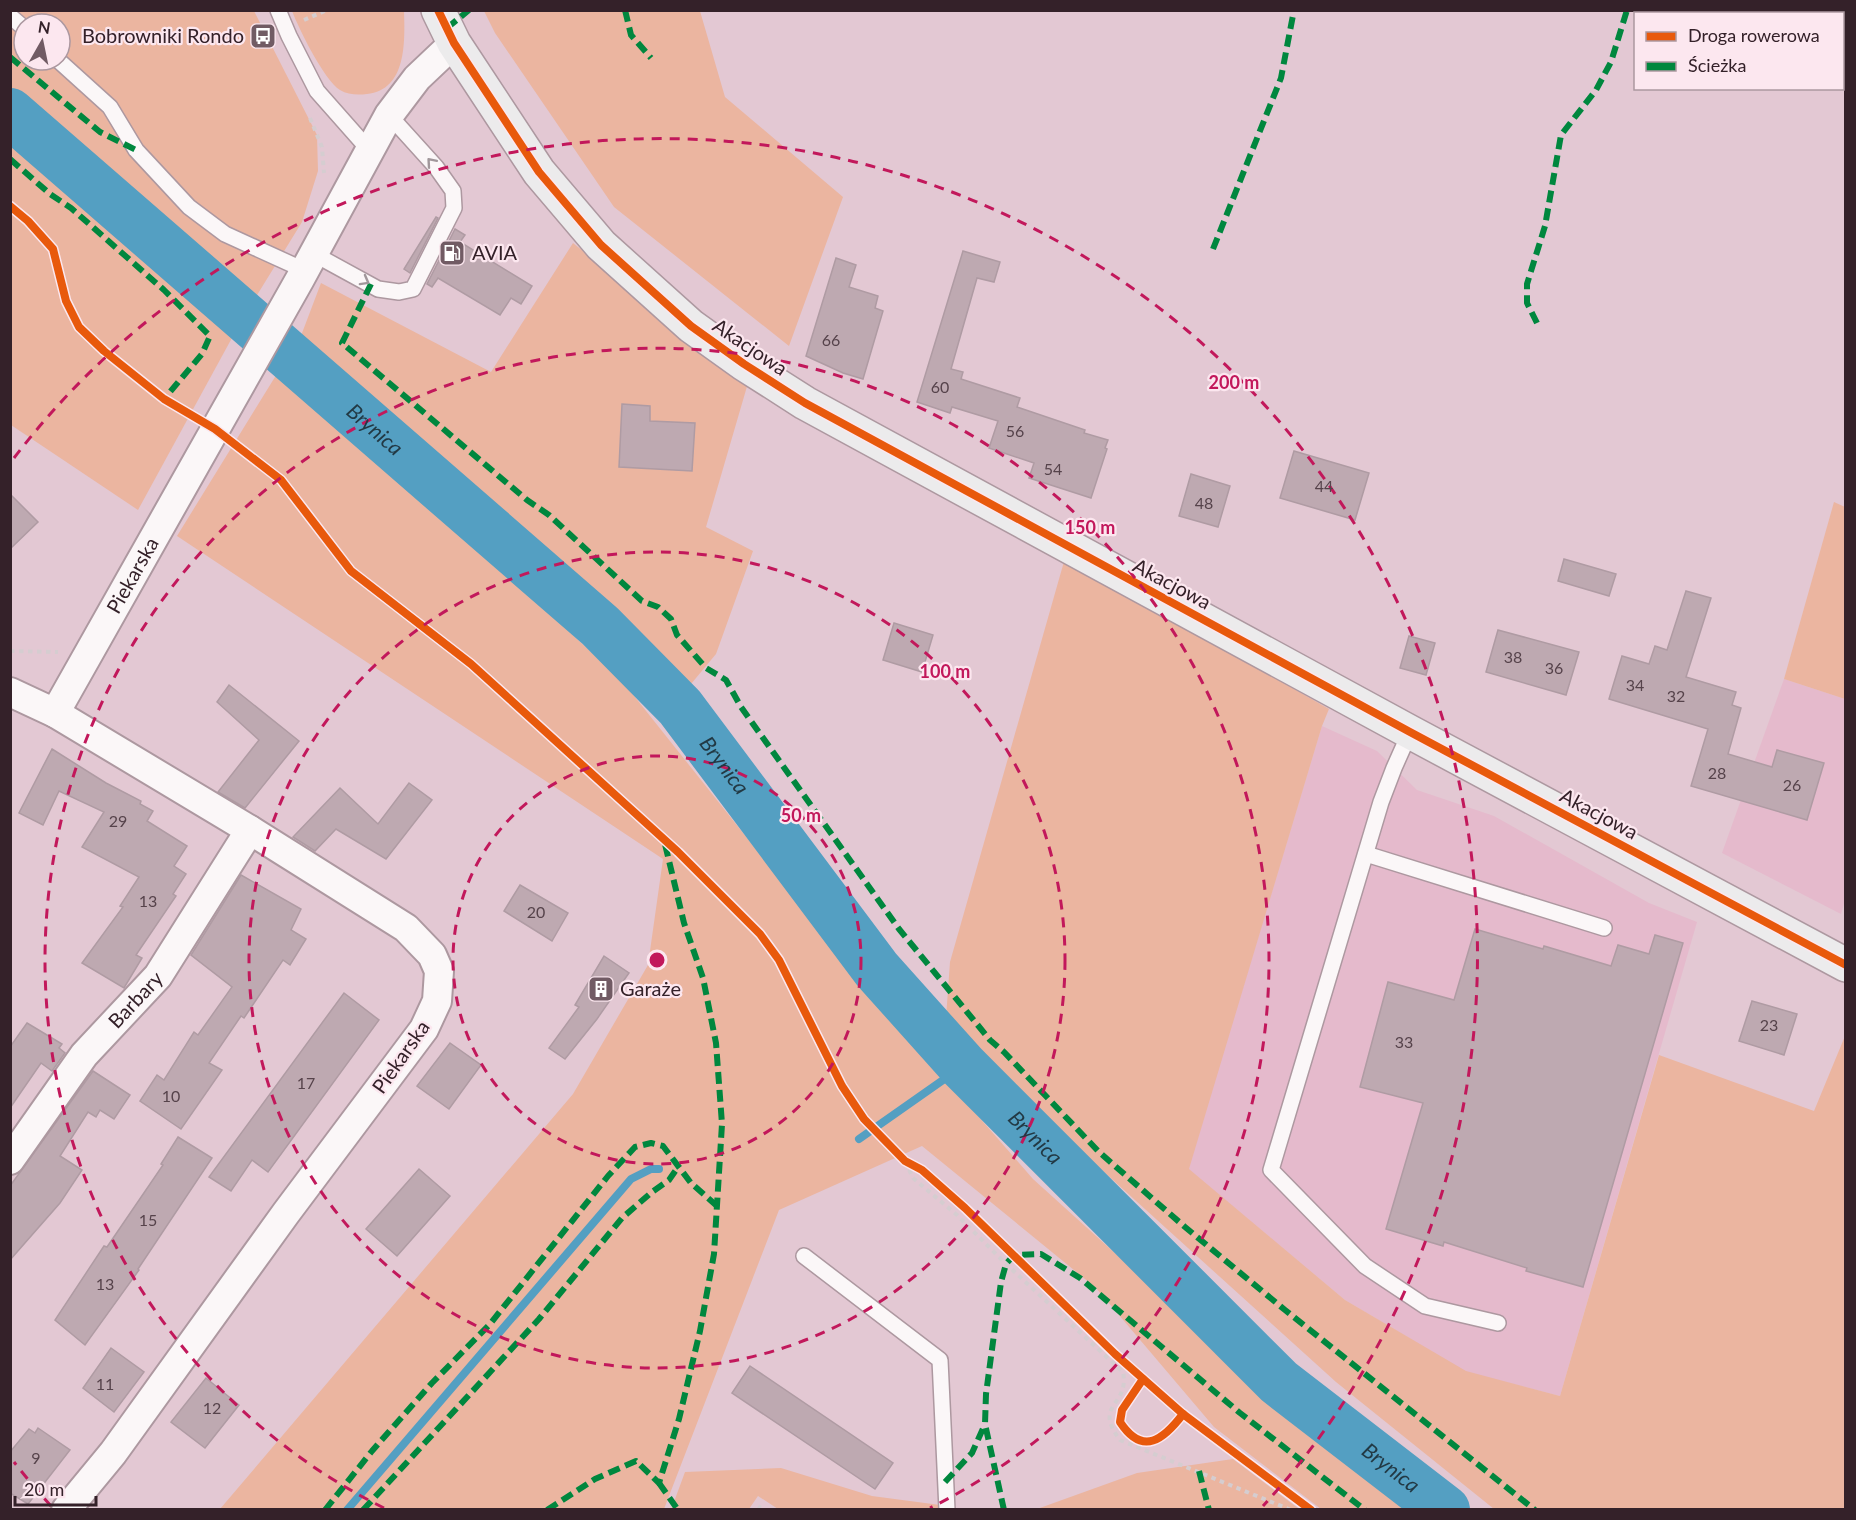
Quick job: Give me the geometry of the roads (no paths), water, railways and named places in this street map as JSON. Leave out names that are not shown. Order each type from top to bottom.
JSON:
[{"type":"street","name":"Akacjowa","points":[[438,10],[454,43],[539,172],[601,245],[691,326],[717,345],[805,403],[1410,732],[1845,965]]},
{"type":"street","points":[[306,268],[389,115],[417,78],[454,43]]},
{"type":"street","name":"Piekarska","points":[[55,713],[306,268]]},
{"type":"street","name":"Piekarska","points":[[10,692],[55,713],[250,830],[406,928],[432,955],[439,971],[437,1001],[424,1029],[286,1213],[113,1453],[66,1509]]},
{"type":"street","name":"Barbary","points":[[10,1160],[84,1055],[158,976],[250,830]]},
{"type":"lane","points":[[278,10],[316,91],[370,151]]},
{"type":"lane","points":[[71,72],[110,107],[136,150],[189,207],[225,234],[306,268],[378,289],[399,292],[413,289],[454,208],[453,191],[436,167],[389,115]]},
{"type":"lane","points":[[1410,732],[1394,768],[1366,854],[1271,1170],[1365,1266],[1425,1306],[1498,1323]]},
{"type":"lane","points":[[1366,854],[1604,928]]},
{"type":"lane","points":[[804,1256],[940,1360],[947,1509]]},
{"type":"waterway","name":"Brynica","points":[[10,113],[600,626],[680,707],[877,970],[963,1066],[1279,1382],[1445,1510]]},
{"type":"waterway","points":[[859,1139],[963,1066]]},
{"type":"waterway","points":[[347,1510],[631,1179],[651,1169],[659,1169]]},
{"type":"place","name":"Bobrowniki Rondo","points":[[263,36]]},
{"type":"place","name":"AVIA","points":[[452,253]]},
{"type":"place","name":"Garaże","points":[[601,989]]}]
